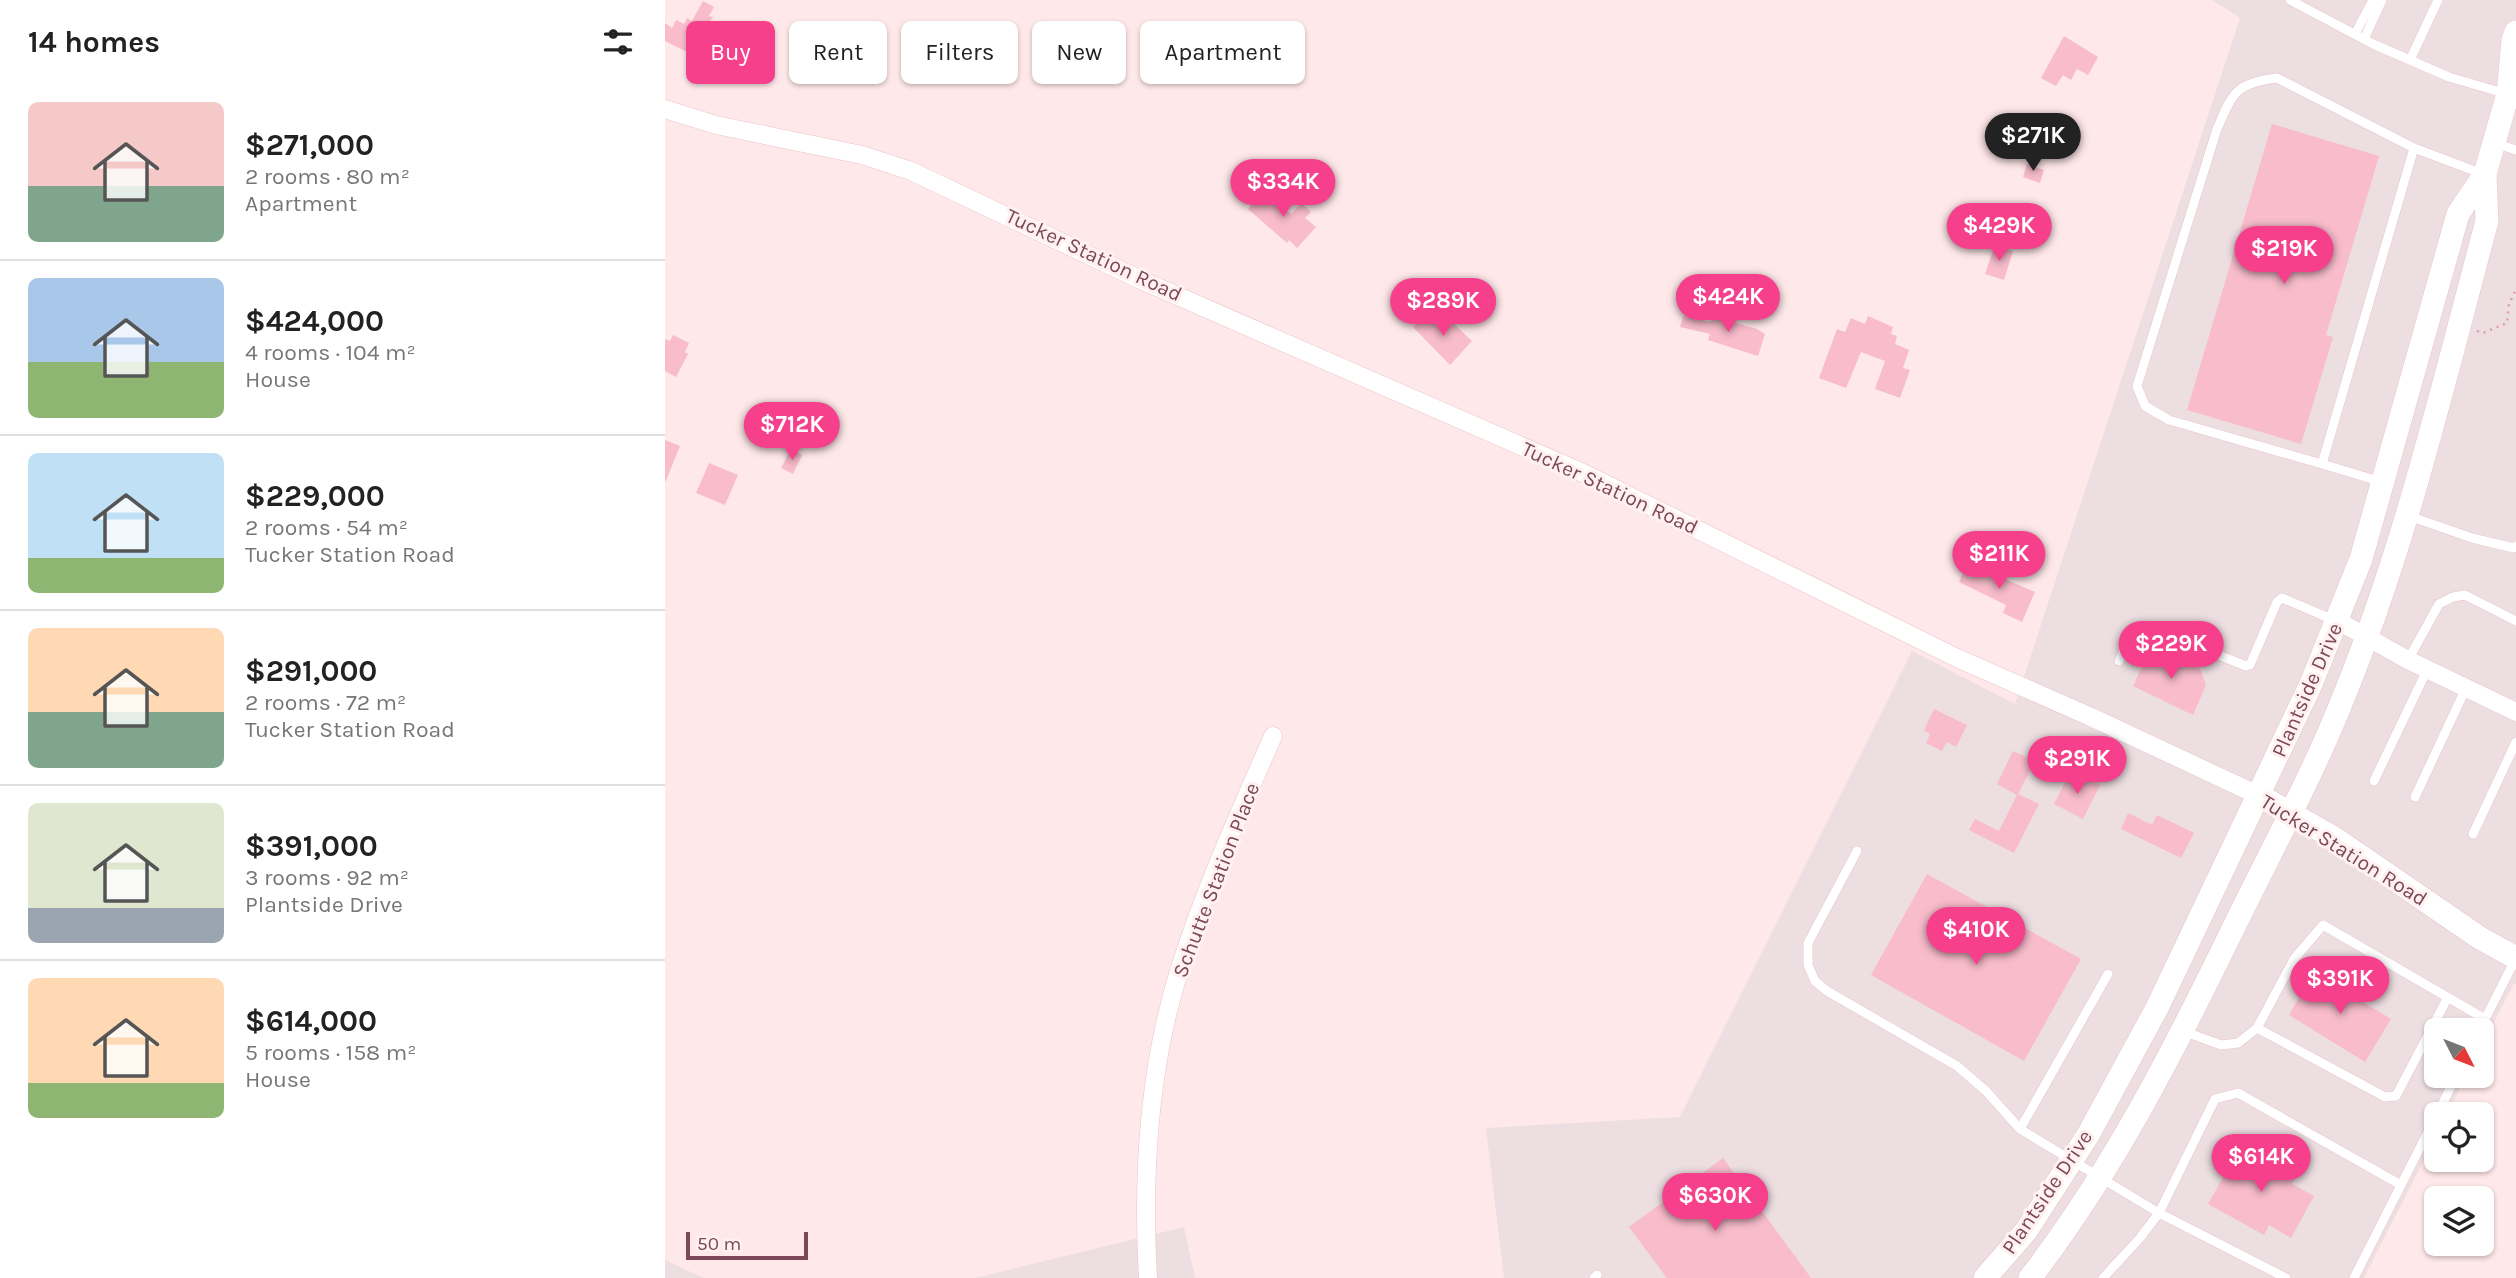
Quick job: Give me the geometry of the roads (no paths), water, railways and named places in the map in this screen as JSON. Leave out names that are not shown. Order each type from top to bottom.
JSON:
[{"type":"street","name":"Plantside Drive","points":[[1985,1278],[2026,1231],[2088,1135],[2157,1008],[2260,796],[2338,621],[2361,559],[2458,214],[2485,174],[2513,91],[2513,40],[2516,32]]},
{"type":"street","name":"Tucker Station Road","points":[[665,110],[716,125],[862,155],[911,171],[1141,280],[1584,473],[1957,658],[2260,796],[2334,838],[2480,938],[2516,958]]},
{"type":"street","name":"Plantside Drive","points":[[2030,1278],[2062,1236],[2099,1178],[2183,1031],[2340,707],[2409,516],[2487,221],[2485,174]]},
{"type":"street","points":[[2410,384],[2441,392]]},
{"type":"street","points":[[2338,621],[2427,670],[2516,712]]},
{"type":"street","name":"Schutte Station Place","points":[[1147,1278],[1148,1144],[1160,1051],[1179,969],[1213,874],[1273,736]]},
{"type":"lane","points":[[2290,0],[2359,36],[2449,77],[2513,91]]},
{"type":"lane","points":[[2359,36],[2373,0]]},
{"type":"lane","points":[[2359,36],[2382,0]]},
{"type":"lane","points":[[2410,60],[2438,0]]},
{"type":"lane","points":[[2383,483],[2169,420],[2145,406],[2137,386],[2217,129],[2230,99],[2239,88],[2277,78],[2414,148],[2485,174]]},
{"type":"lane","points":[[2494,143],[2516,150]]},
{"type":"lane","points":[[2322,464],[2414,148]]},
{"type":"lane","points":[[2409,516],[2472,538],[2514,548],[2516,546]]},
{"type":"lane","points":[[2408,660],[2438,604],[2452,597],[2465,595],[2516,621]]},
{"type":"lane","points":[[2119,661],[2131,635],[2152,628],[2246,666],[2250,665],[2277,602],[2282,598],[2338,621]]},
{"type":"lane","points":[[2374,782],[2427,670]]},
{"type":"lane","points":[[2415,797],[2466,688]]},
{"type":"lane","points":[[2473,834],[2516,742]]},
{"type":"lane","points":[[1857,850],[1808,943],[1808,965],[1815,981],[1827,991],[1957,1066],[1986,1091],[2020,1129],[2159,1213],[2286,1278]]},
{"type":"lane","points":[[2183,1031],[2221,1045],[2238,1043],[2257,1028],[2294,959],[2323,925],[2483,1018]]},
{"type":"lane","points":[[2486,1018],[2516,958]]},
{"type":"lane","points":[[2020,1129],[2108,974]]},
{"type":"lane","points":[[2257,1028],[2385,1097],[2396,1096],[2448,997]]},
{"type":"lane","points":[[2103,1278],[2159,1213],[2215,1099],[2238,1093],[2401,1185]]},
{"type":"lane","points":[[2354,1278],[2424,1139]]}]
